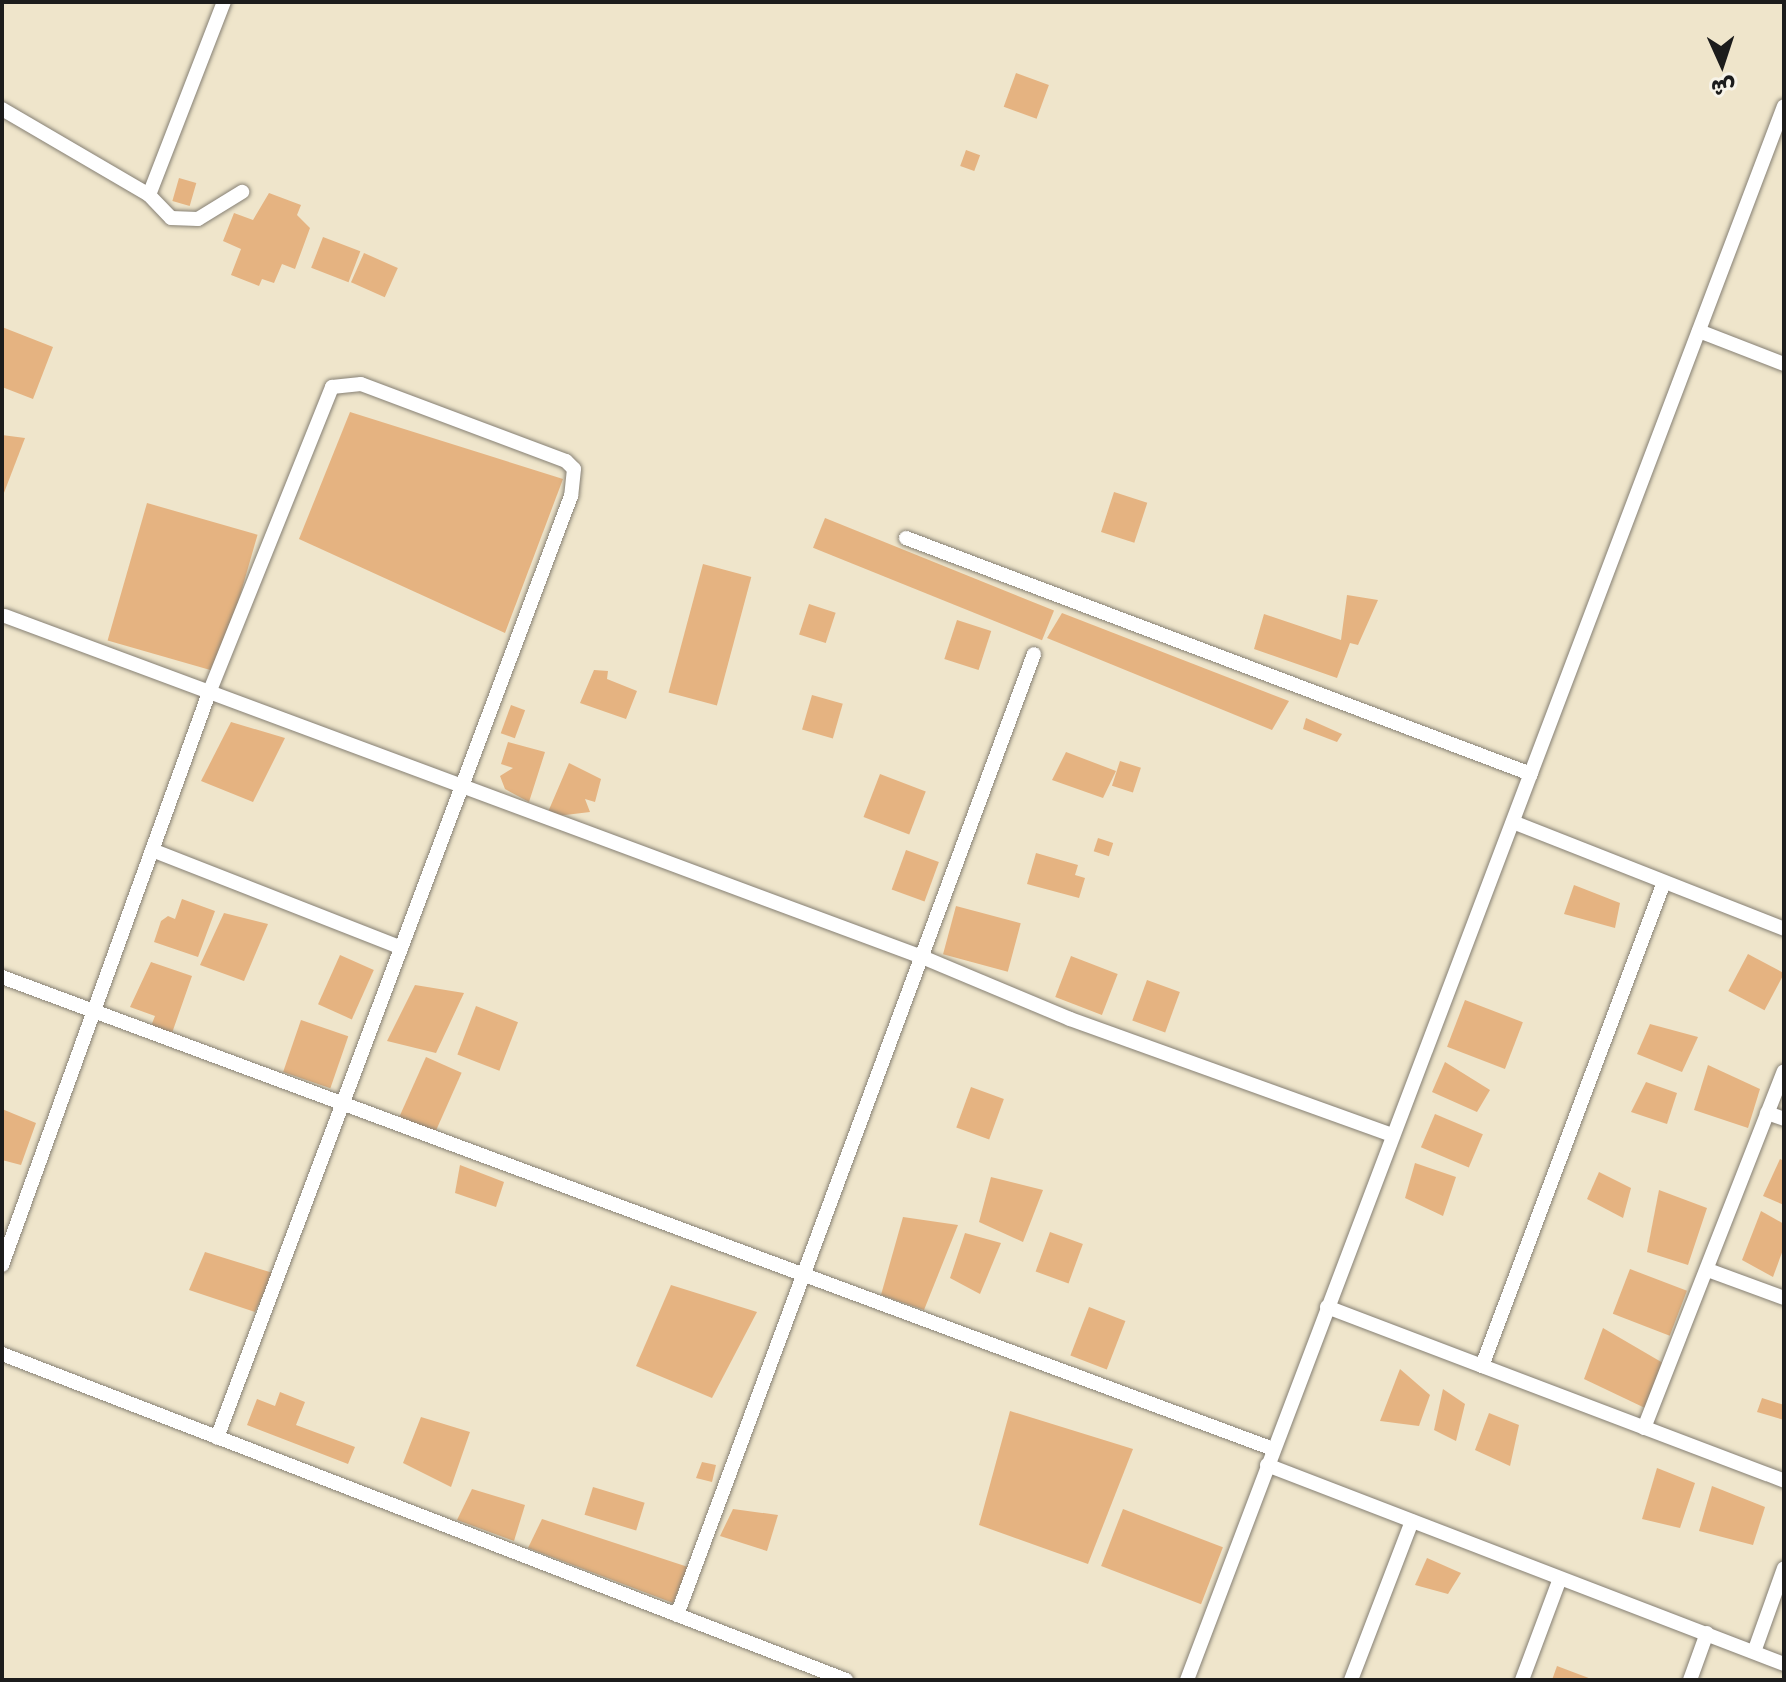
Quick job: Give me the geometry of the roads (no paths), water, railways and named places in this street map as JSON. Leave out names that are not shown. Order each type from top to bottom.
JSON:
[{"type":"street","points":[[149,195],[224,2]]},
{"type":"street","points":[[1187,1680],[1784,106]]},
{"type":"street","points":[[2,109],[149,195],[163,214],[185,220],[210,215],[242,192]]},
{"type":"street","points":[[1699,331],[1784,364]]},
{"type":"street","points":[[2,1265],[209,693],[332,387],[351,382],[405,400],[574,469],[571,496],[339,1102],[217,1438]]},
{"type":"street","points":[[906,538],[1531,774]]},
{"type":"street","points":[[5,616],[922,957],[1070,1019],[1393,1135]]},
{"type":"street","points":[[677,1615],[800,1274],[1034,654]]},
{"type":"street","points":[[1513,822],[1784,929]]},
{"type":"street","points":[[152,850],[399,947]]},
{"type":"street","points":[[1482,1366],[1664,882]]},
{"type":"street","points":[[2,977],[1273,1449]]},
{"type":"street","points":[[1644,1428],[1784,1071]]},
{"type":"street","points":[[1767,1113],[1784,1119]]},
{"type":"street","points":[[1708,1270],[1784,1298]]},
{"type":"street","points":[[1327,1307],[1784,1481]]},
{"type":"street","points":[[2,1354],[846,1680]]},
{"type":"street","points":[[1267,1465],[1559,1581],[1707,1633],[1784,1664]]},
{"type":"street","points":[[1351,1680],[1412,1521]]},
{"type":"street","points":[[1754,1652],[1784,1568]]},
{"type":"street","points":[[1522,1680],[1559,1581]]},
{"type":"street","points":[[1690,1680],[1707,1633]]}]
